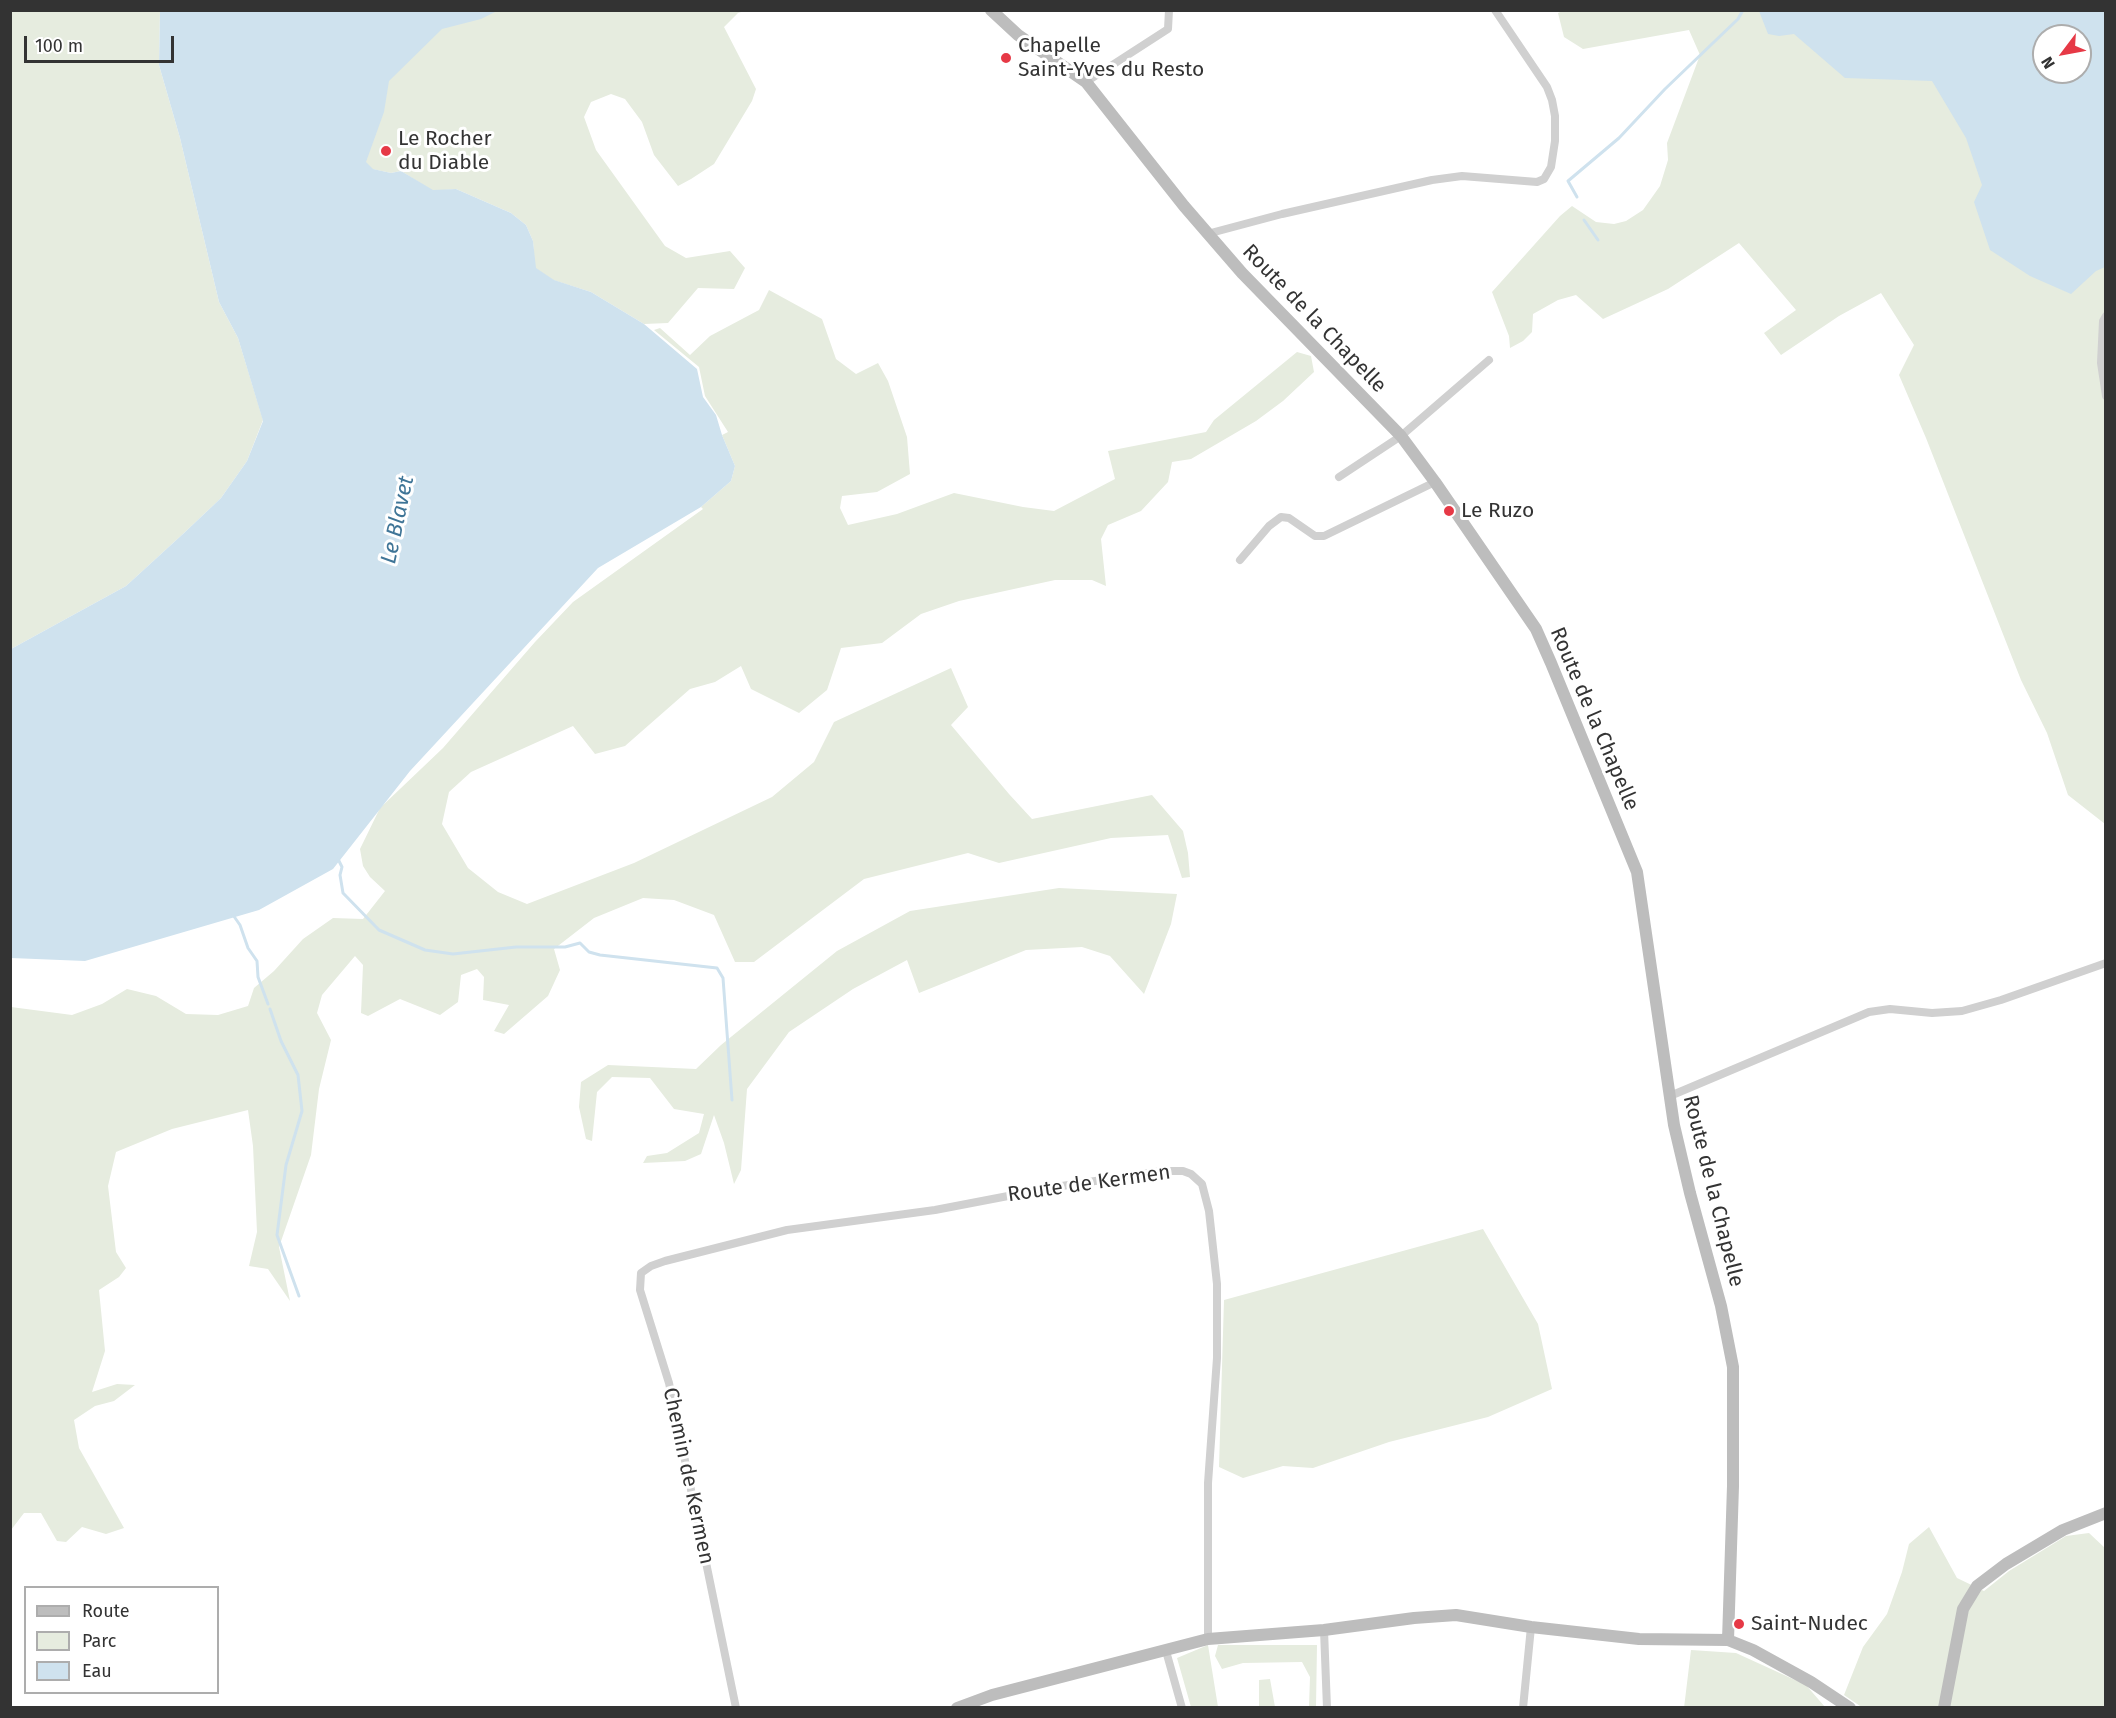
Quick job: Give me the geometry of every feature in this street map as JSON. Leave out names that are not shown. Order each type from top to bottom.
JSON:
[{"type":"street","name":"Route de la Chapelle","points":[[991,10],[1018,34],[1086,82],[1207,234],[1401,436],[1536,629],[1637,872],[1674,1125],[1721,1306],[1733,1367],[1733,1486],[1728,1640]]},
{"type":"street","points":[[1086,82],[1168,29],[1169,10]]},
{"type":"street","points":[[1207,234],[1282,213],[1432,180],[1462,176],[1537,182],[1544,179],[1551,167],[1555,141],[1555,116],[1552,100],[1547,87],[1495,10]]},
{"type":"street","points":[[2106,316],[2103,321],[2101,363],[2106,396]]},
{"type":"street","points":[[1339,477],[1401,436],[1489,360]]},
{"type":"street","points":[[1240,560],[1269,525],[1281,517],[1289,518],[1315,536],[1324,536],[1435,482]]},
{"type":"street","points":[[1670,1096],[1869,1012],[1890,1008],[1932,1013],[1962,1011],[2001,1000],[2106,963]]},
{"type":"street","name":"Route de Kermen","points":[[665,1261],[787,1230],[935,1210],[1055,1187],[1162,1171],[1184,1171],[1191,1174],[1202,1184],[1209,1211],[1217,1284],[1216,1358],[1208,1483],[1206,1634],[1208,1640]]},
{"type":"street","name":"Chemin de Kermen","points":[[665,1261],[641,1273],[640,1290],[669,1383],[736,1707]]},
{"type":"street","points":[[1944,1707],[1963,1609],[1977,1586],[2006,1564],[2063,1530],[2106,1513]]},
{"type":"street","points":[[959,1707],[992,1695],[1208,1640],[1324,1630],[1414,1618],[1456,1616],[1639,1639],[1728,1640],[1753,1650],[1850,1707]]},
{"type":"street","points":[[1523,1707],[1531,1627]]},
{"type":"street","points":[[1324,1630],[1328,1707]]},
{"type":"street","points":[[1166,1652],[1182,1707]]},
{"type":"green space","points":[[1565,10],[2105,11],[2105,824],[2068,795],[2047,733],[2021,680],[1899,375],[1914,345],[1881,293],[1839,316],[1781,355],[1764,333],[1796,310],[1739,243],[1668,289],[1603,319],[1576,295],[1558,300],[1533,314],[1532,332],[1523,341],[1510,348],[1509,336],[1492,292],[1560,216],[1572,206],[1596,222],[1614,224],[1626,221],[1643,210],[1660,186],[1668,160],[1667,143],[1700,55],[1689,30],[1583,49],[1564,37],[1558,13]]},
{"type":"green space","points":[[11,11],[160,11],[159,65],[180,138],[219,302],[238,338],[263,420],[247,461],[221,498],[126,586],[11,649]]},
{"type":"green space","points":[[365,11],[744,11],[738,13],[724,27],[756,89],[752,101],[714,164],[678,186],[654,155],[642,122],[625,99],[611,94],[591,102],[584,117],[596,150],[665,246],[686,258],[730,251],[745,268],[734,289],[698,288],[668,323],[644,324],[591,292],[553,280],[535,268],[533,241],[526,225],[511,213],[456,189],[433,191],[401,171],[391,173],[372,169],[359,162]]},
{"type":"green space","points":[[769,290],[822,319],[836,359],[856,374],[878,363],[888,381],[907,437],[910,474],[877,492],[842,496],[840,508],[848,525],[897,514],[954,493],[1054,511],[1115,479],[1108,451],[1206,432],[1214,420],[1297,352],[1311,356],[1314,372],[1283,401],[1256,421],[1191,459],[1172,462],[1168,482],[1141,511],[1108,525],[1101,539],[1106,586],[1092,580],[1055,580],[959,601],[921,614],[882,643],[841,648],[827,690],[799,713],[751,689],[741,666],[715,682],[690,689],[625,746],[595,754],[573,726],[471,772],[449,792],[442,824],[468,868],[498,892],[527,904],[634,863],[772,797],[814,762],[834,722],[951,668],[968,707],[951,725],[1032,819],[1152,795],[1183,831],[1190,877],[1182,878],[1168,835],[1111,838],[999,863],[968,853],[864,879],[754,962],[735,962],[714,915],[674,900],[643,898],[594,918],[554,949],[560,970],[548,996],[504,1034],[494,1031],[509,1005],[483,1000],[484,977],[477,969],[461,975],[458,1002],[440,1015],[400,999],[368,1016],[361,1013],[363,965],[355,956],[322,995],[317,1013],[331,1040],[319,1089],[311,1155],[279,1247],[290,1301],[268,1269],[249,1266],[257,1232],[253,1146],[248,1110],[172,1129],[116,1152],[108,1186],[116,1252],[126,1268],[119,1277],[99,1290],[105,1351],[92,1392],[117,1384],[135,1385],[114,1401],[95,1406],[74,1420],[79,1448],[124,1528],[106,1534],[82,1527],[66,1542],[57,1541],[41,1513],[24,1513],[11,1530],[11,1007],[72,1015],[102,1004],[127,989],[156,996],[186,1014],[218,1015],[248,1006],[254,988],[274,971],[303,939],[333,918],[363,919],[385,891],[370,877],[363,866],[360,849],[380,808],[443,748],[573,602],[703,509],[701,507],[731,481],[735,466],[722,435],[728,432],[705,396],[699,367],[654,330],[660,328],[690,355],[710,336],[759,310]]},
{"type":"green space","points":[[1059,888],[1177,894],[1171,924],[1144,994],[1110,956],[1082,947],[1026,950],[919,993],[907,960],[853,989],[789,1032],[747,1089],[741,1170],[734,1184],[724,1143],[714,1115],[701,1154],[685,1161],[643,1163],[647,1156],[667,1153],[699,1133],[704,1114],[674,1109],[650,1078],[612,1077],[597,1092],[592,1141],[586,1139],[579,1107],[581,1082],[608,1065],[696,1069],[721,1045],[837,951],[910,911]]},
{"type":"green space","points":[[1483,1229],[1538,1324],[1552,1389],[1488,1417],[1389,1442],[1313,1468],[1283,1466],[1243,1478],[1219,1467],[1224,1300]]},
{"type":"green space","points":[[1929,1527],[1957,1578],[1984,1591],[2009,1571],[2066,1536],[2089,1533],[2105,1548],[2105,1707],[1863,1708],[1844,1695],[1863,1647],[1887,1614],[1909,1544]]},
{"type":"green space","points":[[1208,1645],[1218,1707],[1191,1707],[1177,1658]]},
{"type":"green space","points":[[1218,1645],[1317,1645],[1316,1707],[1309,1707],[1310,1677],[1302,1662],[1243,1663],[1222,1669],[1215,1656]]},
{"type":"green space","points":[[1691,1650],[1736,1653],[1806,1685],[1825,1707],[1684,1708]]},
{"type":"green space","points":[[1270,1679],[1275,1707],[1259,1707],[1259,1680]]},
{"type":"water","name":"Le Blavet","points":[[160,11],[497,11],[481,19],[442,29],[389,81],[384,112],[366,162],[373,169],[391,173],[401,171],[433,190],[456,189],[511,213],[526,225],[533,241],[536,268],[554,280],[591,292],[644,324],[697,369],[703,397],[716,415],[735,466],[731,481],[701,507],[598,568],[410,771],[333,869],[259,910],[85,961],[11,958],[11,649],[126,586],[221,498],[247,461],[263,421],[238,338],[219,302],[180,138],[159,65]]},
{"type":"water","points":[[1759,11],[2105,11],[2105,267],[2096,271],[2071,294],[2030,276],[1990,250],[1974,202],[1982,185],[1966,138],[1932,81],[1845,78],[1794,34],[1779,36],[1768,34]]},
{"type":"waterway","points":[[1577,197],[1568,181],[1619,138],[1665,89],[1738,19],[1743,10]]},
{"type":"waterway","points":[[1584,220],[1598,240]]},
{"type":"waterway","points":[[338,859],[342,867],[340,875],[343,893],[379,930],[425,950],[453,954],[516,947],[565,947],[580,943],[589,952],[600,955],[717,968],[723,978],[732,1100]]},
{"type":"waterway","points":[[233,915],[240,925],[248,948],[257,961],[258,977],[268,1004]]},
{"type":"waterway","points":[[270,1009],[281,1041],[298,1075],[302,1111],[286,1165],[277,1235],[299,1296]]},
{"type":"place","name":"Chapelle Saint-Yves du Resto","points":[[1006,58]]},
{"type":"place","name":"Le Rocher du Diable","points":[[386,151]]},
{"type":"place","name":"Le Ruzo","points":[[1449,511]]},
{"type":"place","name":"Saint-Nudec","points":[[1739,1624]]}]
